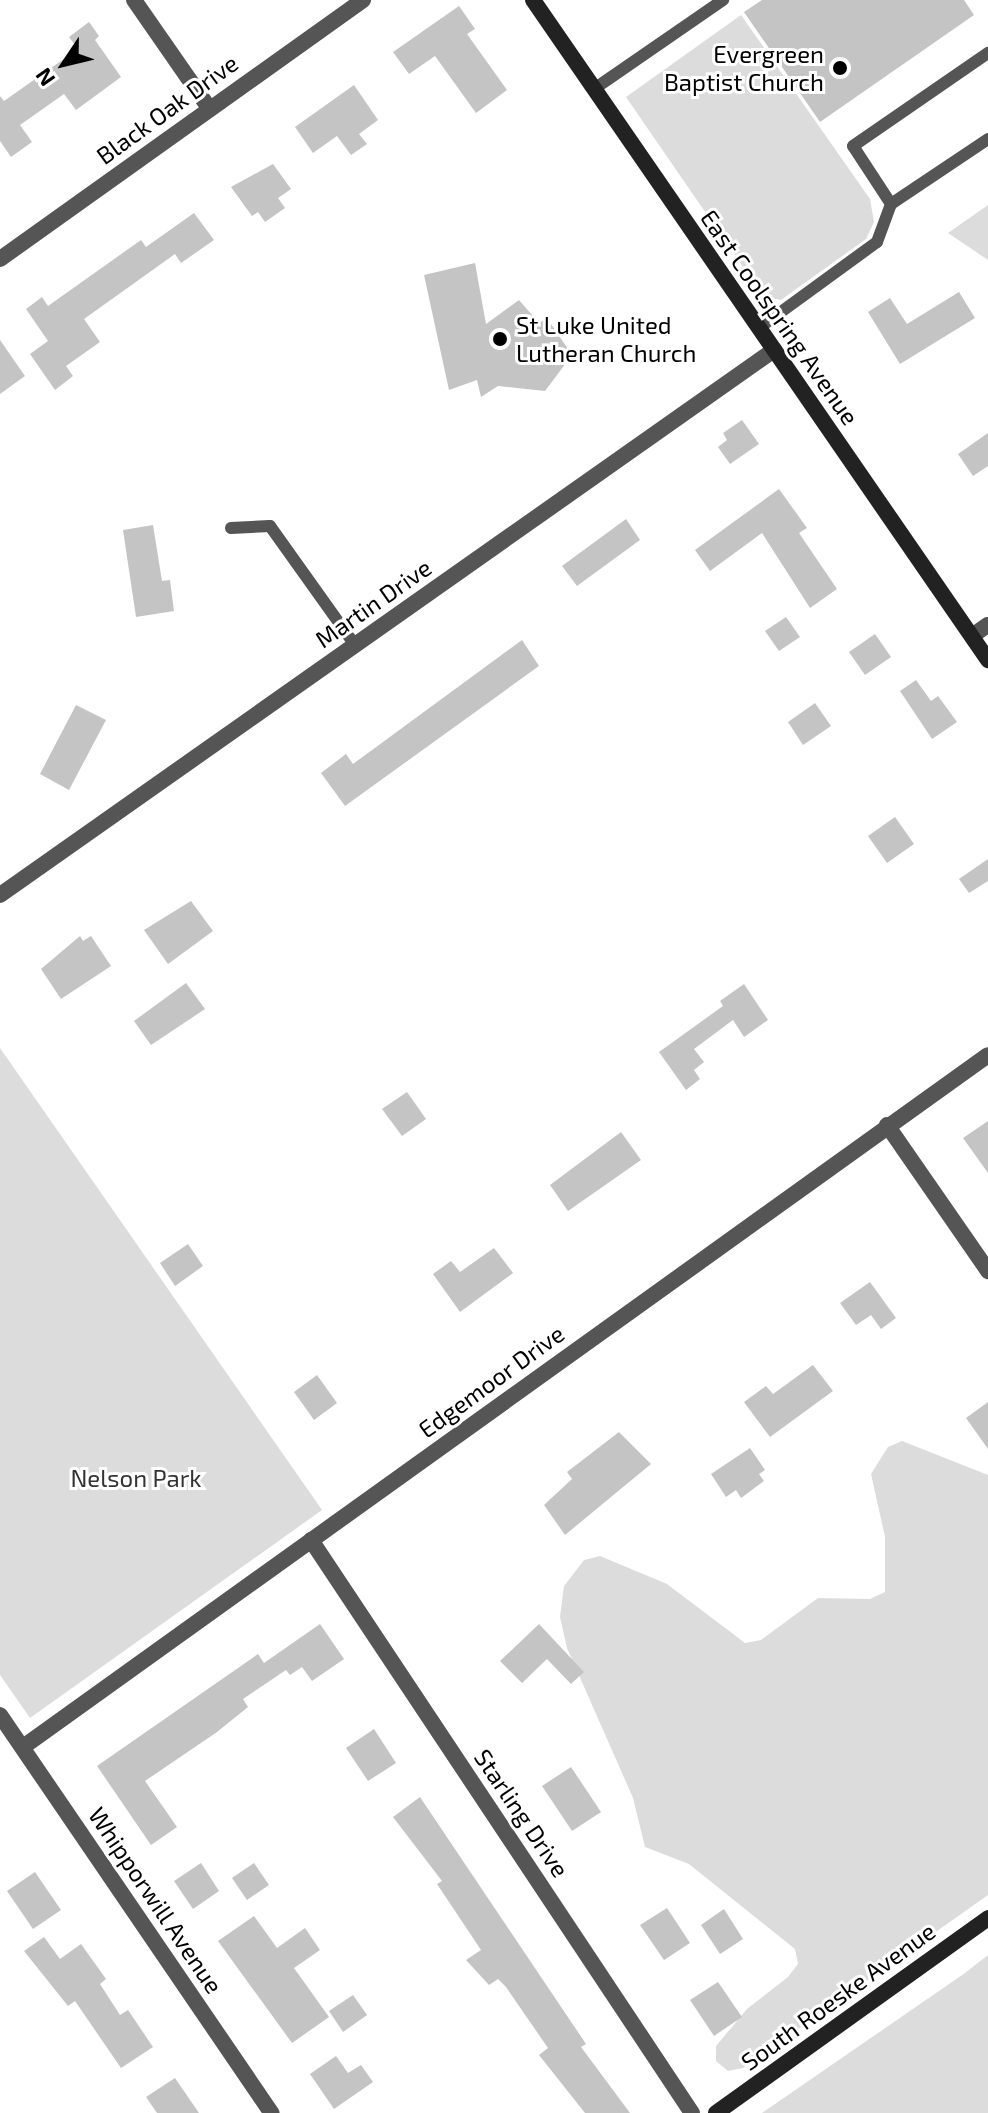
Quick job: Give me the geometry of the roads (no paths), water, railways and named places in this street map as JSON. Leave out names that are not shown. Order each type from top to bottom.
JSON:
[{"type":"street","points":[[134,0],[209,108]]},
{"type":"street","name":"Black Oak Drive","points":[[0,259],[363,0]]},
{"type":"street","name":"East Coolspring Avenue","points":[[533,0],[988,660]]},
{"type":"street","name":"Martin Drive","points":[[0,895],[774,350]]},
{"type":"street","points":[[972,636],[988,625]]},
{"type":"street","name":"Edgemoor Drive","points":[[23,1747],[988,1055]]},
{"type":"street","points":[[887,1125],[988,1271]]},
{"type":"street","name":"Starling Drive","points":[[311,1540],[692,2113]]},
{"type":"street","name":"Whipporwill Avenue","points":[[0,1715],[272,2113]]},
{"type":"street","name":"South Roeske Avenue","points":[[716,2113],[988,1918]]},
{"type":"lane","points":[[594,89],[723,0]]},
{"type":"lane","points":[[891,204],[853,146],[988,53]]},
{"type":"lane","points":[[759,328],[877,242],[891,204],[988,139]]},
{"type":"lane","points":[[231,528],[270,526],[355,645]]},
{"type":"place","name":"Evergreen Baptist Church","points":[[840,68]]},
{"type":"place","name":"St Luke United Lutheran Church","points":[[500,339]]},
{"type":"park label","name":"Nelson Park","points":[[136,1478]]}]
